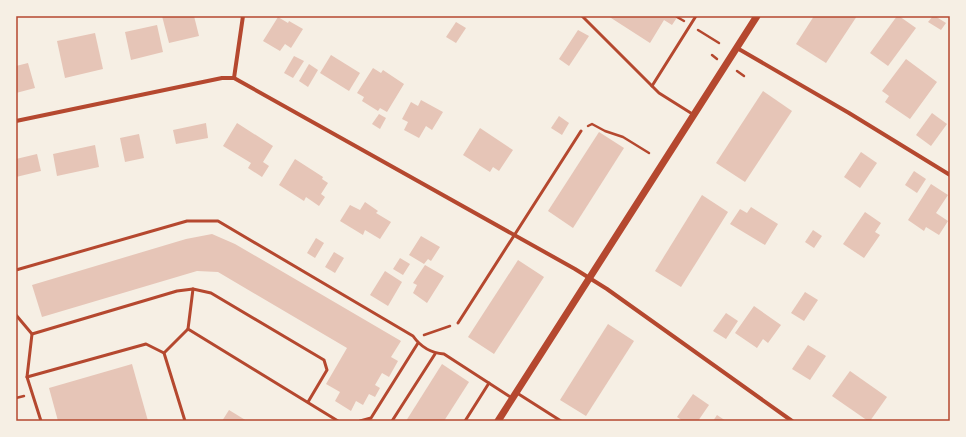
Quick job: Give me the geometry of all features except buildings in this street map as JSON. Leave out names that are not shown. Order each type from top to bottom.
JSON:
[{"type":"street","points":[[234,78],[243,16]]},
{"type":"street","points":[[498,421],[757,16]]},
{"type":"street","points":[[737,48],[849,113],[950,175]]},
{"type":"street","points":[[16,121],[222,78],[234,78],[515,235],[607,289],[792,421]]},
{"type":"lane","points":[[582,16],[658,93],[694,116]]},
{"type":"lane","points":[[652,86],[696,16]]},
{"type":"lane","points":[[458,323],[581,131]]},
{"type":"lane","points":[[16,270],[187,221],[218,221],[413,336],[418,343],[435,354],[444,354],[489,383],[561,421]]},
{"type":"lane","points":[[164,353],[188,329],[193,289]]},
{"type":"lane","points":[[32,334],[177,291],[193,289],[211,293],[324,360],[327,370],[308,402]]},
{"type":"lane","points":[[16,315],[32,334],[27,377],[41,421]]},
{"type":"lane","points":[[188,329],[338,421]]},
{"type":"lane","points":[[360,421],[371,418],[418,343]]},
{"type":"lane","points":[[27,377],[146,344],[164,353],[184,421]]},
{"type":"lane","points":[[392,421],[435,354]]},
{"type":"lane","points":[[464,421],[489,383]]},
{"type":"path","points":[[712,55],[718,59]]},
{"type":"path","points":[[737,71],[744,76]]},
{"type":"path","points":[[581,131],[592,124],[623,138],[649,153]]},
{"type":"path","points":[[415,338],[458,323]]}]
